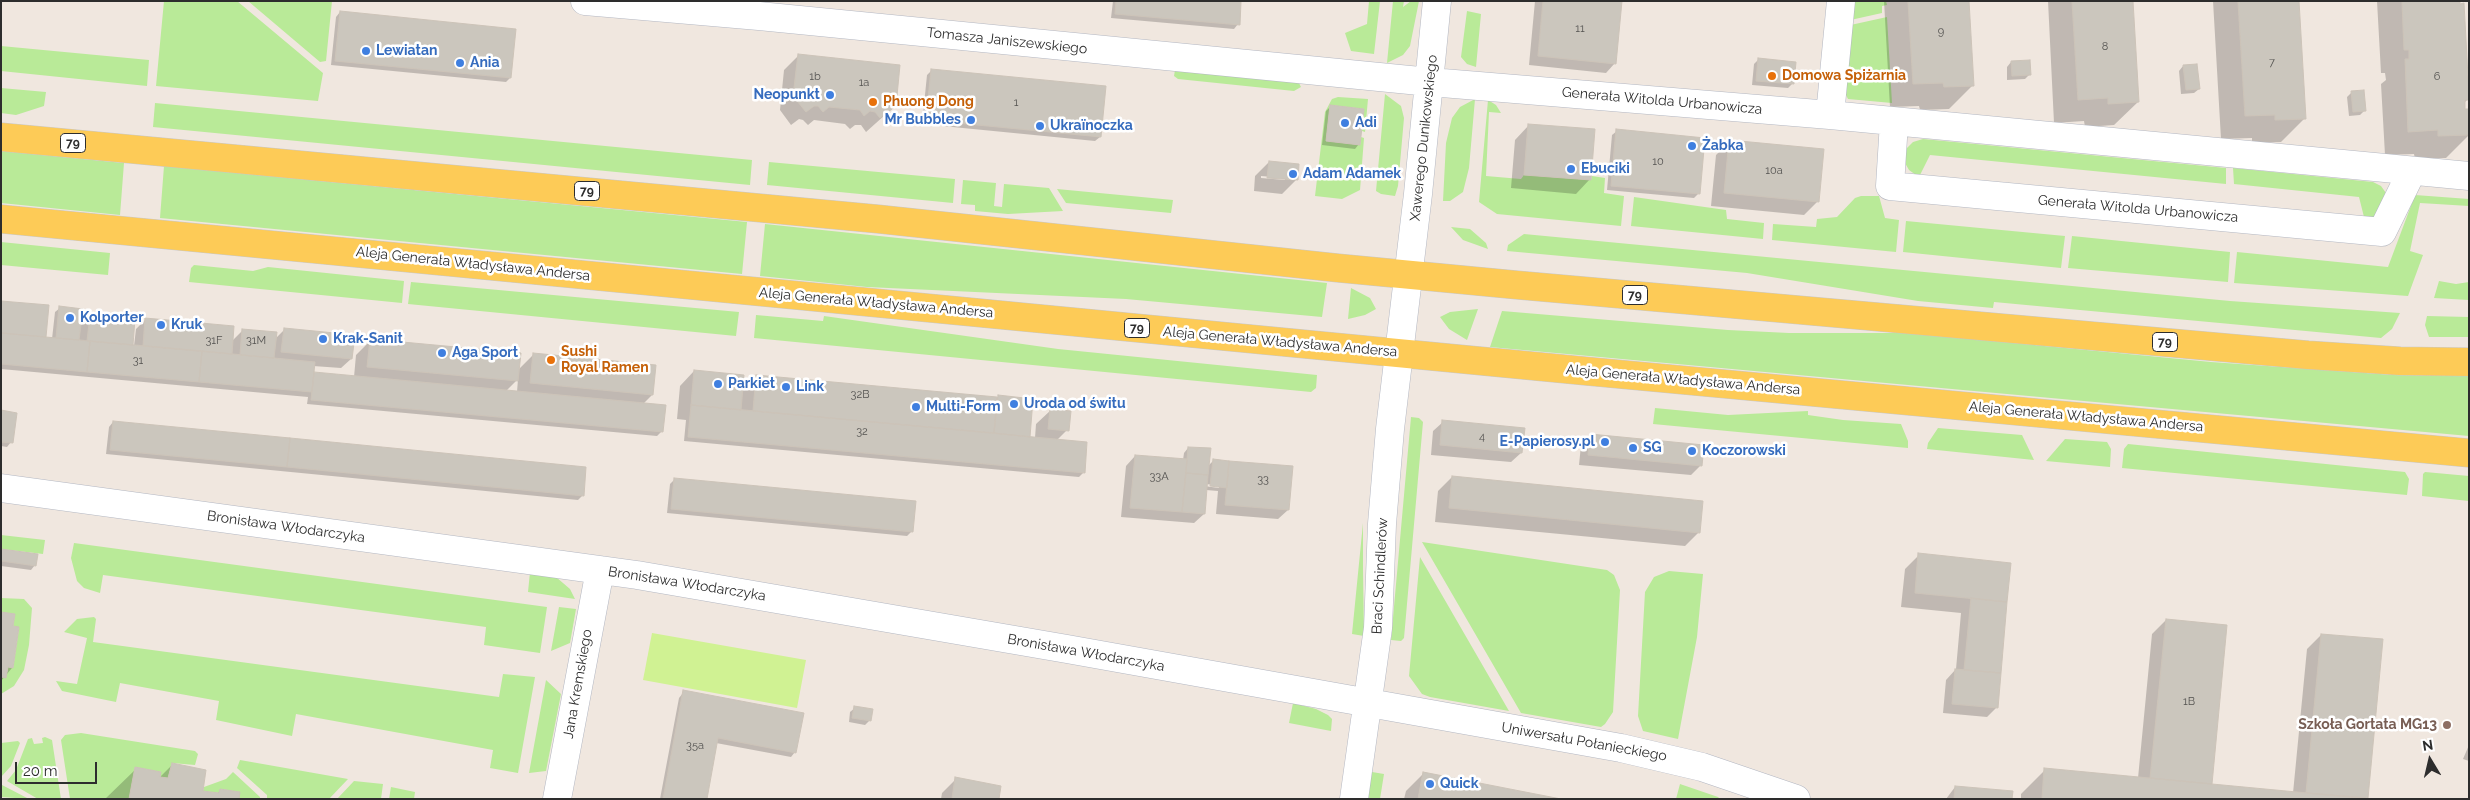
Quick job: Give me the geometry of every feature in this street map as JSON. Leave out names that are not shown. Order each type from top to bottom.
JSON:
[{"type":"main road","name":"79","points":[[1,136],[878,219],[1410,275],[2308,355],[2400,361],[2469,362]]},
{"type":"main road","name":"Aleja Generała Władysława Andersa","points":[[1,219],[1400,353],[2469,452]]},
{"type":"street","name":"Tomasza Janiszewskiego","points":[[585,1],[759,16],[1430,82]]},
{"type":"street","name":"Xawerego Dunikowskiego","points":[[1400,353],[1410,275],[1437,1]]},
{"type":"street","points":[[1830,116],[1841,1]]},
{"type":"street","name":"Generała Witolda Urbanowicza","points":[[1430,82],[1830,116],[2469,176]]},
{"type":"street","name":"Generała Witolda Urbanowicza","points":[[1894,122],[1890,186],[1900,187],[2382,232],[2412,171]]},
{"type":"street","name":"Braci Schindlerów","points":[[1354,799],[1369,704],[1378,628],[1382,524],[1390,429],[1400,353]]},
{"type":"street","name":"Bronisława Włodarczyka","points":[[1,488],[600,570],[1093,654],[1369,704]]},
{"type":"street","name":"Jana Kremskiego","points":[[557,799],[600,570]]},
{"type":"street","name":"Uniwersału Połanieckiego","points":[[1369,704],[1678,760],[1796,799]]},
{"type":"green space","points":[[164,1],[237,1],[323,73],[318,101],[156,86]]},
{"type":"green space","points":[[248,1],[332,1],[326,61],[320,62]]},
{"type":"green space","points":[[1369,1],[1380,1],[1374,54],[1351,51],[1345,33],[1367,24]]},
{"type":"green space","points":[[1393,1],[1404,1],[1403,7],[1411,1],[1419,1],[1410,46],[1403,55],[1387,63]]},
{"type":"green space","points":[[1848,1],[1886,1],[1887,5],[1882,6],[1882,13],[1846,21]]},
{"type":"green space","points":[[1467,11],[1481,14],[1476,67],[1467,64],[1461,57]]},
{"type":"green space","points":[[1887,17],[1892,103],[1848,99],[1846,95],[1846,26]]},
{"type":"green space","points":[[1,46],[149,60],[147,86],[1,71]]},
{"type":"green space","points":[[1175,70],[1298,81],[1301,87],[1294,91],[1178,79],[1174,76]]},
{"type":"green space","points":[[1,88],[46,92],[44,106],[16,115],[1,113]]},
{"type":"green space","points":[[1385,94],[1401,106],[1404,118],[1398,186],[1395,196],[1381,194],[1376,191]]},
{"type":"green space","points":[[1338,97],[1368,99],[1365,132],[1362,131],[1364,109],[1330,105],[1326,141],[1360,145],[1361,137],[1364,138],[1360,190],[1342,199],[1315,196],[1325,112],[1332,99]]},
{"type":"green space","points":[[1475,99],[1469,168],[1463,192],[1450,201],[1443,201],[1446,143],[1452,118],[1460,107]]},
{"type":"green space","points":[[1488,100],[1496,105],[1501,113],[1489,112],[1486,176],[1521,179],[1524,175],[1591,180],[1592,176],[1605,178],[1604,193],[1624,196],[1621,226],[1497,214],[1479,202]]},
{"type":"green space","points":[[155,103],[752,160],[750,185],[153,127]]},
{"type":"green space","points":[[1923,139],[2226,168],[2226,184],[1930,155],[1920,175],[1916,175],[1909,170],[1905,163],[1905,150],[1913,142]]},
{"type":"green space","points":[[1,151],[124,163],[120,215],[1,203]]},
{"type":"green space","points":[[769,162],[955,179],[953,203],[767,185]]},
{"type":"green space","points":[[164,166],[747,222],[742,274],[160,218]]},
{"type":"green space","points":[[2233,168],[2373,182],[2381,186],[2386,193],[2374,217],[2364,217],[2359,197],[2234,184]]},
{"type":"green space","points":[[963,180],[996,183],[994,206],[1002,207],[1004,184],[1049,188],[1063,211],[1008,214],[975,211],[975,205],[961,204]]},
{"type":"green space","points":[[1057,189],[1173,200],[1171,213],[1066,203]]},
{"type":"green space","points":[[2415,195],[2469,199],[2469,206],[2420,203],[2410,251],[2423,255],[2408,296],[2234,283],[2237,252],[2388,267]]},
{"type":"green space","points":[[1879,196],[1885,218],[1899,220],[1896,252],[1772,240],[1773,224],[1816,227],[1817,219],[1837,217],[1855,198]]},
{"type":"green space","points":[[1634,197],[1726,210],[1727,219],[1764,223],[1763,239],[1631,226]]},
{"type":"green space","points":[[1906,221],[2065,236],[2061,268],[1903,252]]},
{"type":"green space","points":[[765,224],[1327,283],[1322,317],[1126,299],[867,287],[760,276]]},
{"type":"green space","points":[[1451,227],[1470,229],[1486,243],[1488,249],[1463,240]]},
{"type":"green space","points":[[1524,234],[2230,301],[2400,313],[2392,329],[2381,338],[1994,302],[1993,308],[1918,301],[1747,273],[1507,251],[1508,245]]},
{"type":"green space","points":[[2072,236],[2230,252],[2228,282],[2068,268]]},
{"type":"green space","points":[[1,242],[110,253],[108,275],[1,265]]},
{"type":"green space","points":[[194,265],[253,271],[268,267],[404,281],[402,303],[189,282],[191,268]]},
{"type":"green space","points":[[2439,281],[2456,284],[2469,282],[2469,300],[2434,298]]},
{"type":"green space","points":[[411,282],[739,312],[736,336],[408,304]]},
{"type":"green space","points":[[1351,288],[1370,298],[1376,309],[1365,315],[1348,319]]},
{"type":"green space","points":[[1478,309],[1467,340],[1449,329],[1440,317],[1450,312]]},
{"type":"green space","points":[[1502,311],[1728,330],[1789,333],[1910,333],[2211,362],[2394,375],[2469,376],[2469,436],[1490,347]]},
{"type":"green space","points":[[756,315],[823,321],[824,316],[1058,349],[1317,375],[1316,388],[1311,392],[754,338]]},
{"type":"green space","points":[[2427,316],[2469,317],[2469,337],[2429,337],[2425,325]]},
{"type":"green space","points":[[1655,408],[1728,415],[1808,411],[1808,415],[1843,420],[1901,424],[1908,441],[1908,448],[1653,424]]},
{"type":"green space","points":[[1411,417],[1419,418],[1423,422],[1404,638],[1401,641],[1391,640]]},
{"type":"green space","points":[[1938,428],[2022,435],[2034,460],[1927,449],[1928,443]]},
{"type":"green space","points":[[2065,439],[2107,442],[2111,449],[2110,467],[2046,461]]},
{"type":"green space","points":[[2128,444],[2405,472],[2409,479],[2407,495],[2122,468],[2124,449]]},
{"type":"green space","points":[[2425,472],[2469,476],[2469,501],[2422,496],[2423,474]]},
{"type":"green space","points":[[1363,523],[1363,569],[1364,636],[1352,634]]},
{"type":"green space","points":[[1,535],[45,540],[43,554],[1,549]]},
{"type":"green space","points":[[1422,542],[1607,570],[1614,575],[1620,590],[1613,712],[1605,724],[1601,727],[1521,713]]},
{"type":"green space","points":[[74,543],[547,607],[540,653],[484,645],[486,627],[103,575],[100,593],[84,588],[77,581],[71,558]]},
{"type":"green space","points":[[1420,557],[1509,711],[1430,697],[1422,694],[1409,676]]},
{"type":"green space","points":[[1669,571],[1703,574],[1697,637],[1678,739],[1643,731],[1638,716],[1645,592],[1654,577]]},
{"type":"green space","points":[[530,572],[556,577],[570,589],[575,599],[528,592]]},
{"type":"green space","points":[[1,598],[24,599],[32,608],[29,645],[24,670],[14,686],[1,694],[1,677],[6,677],[8,667],[13,668],[19,628],[13,626],[15,614],[1,612]]},
{"type":"green space","points":[[559,607],[576,609],[570,643],[551,651]]},
{"type":"green space","points":[[94,617],[96,619],[93,642],[499,697],[503,674],[535,677],[518,773],[490,768],[493,750],[296,714],[292,736],[216,720],[219,701],[120,683],[116,702],[62,691],[56,681],[77,684],[87,638],[64,632],[77,619]]},
{"type":"green space","points":[[652,633],[806,660],[797,708],[643,680]]},
{"type":"green space","points":[[546,680],[561,694],[546,771],[529,773]]},
{"type":"green space","points":[[1293,703],[1316,709],[1328,715],[1332,719],[1331,731],[1289,723]]},
{"type":"green space","points":[[81,733],[195,751],[198,754],[195,765],[172,763],[168,778],[160,777],[161,772],[135,767],[129,799],[70,799],[61,740],[65,735]]},
{"type":"green space","points":[[45,737],[52,740],[61,799],[38,799],[7,781],[16,770],[28,739],[32,738],[34,744],[43,743],[42,738]]},
{"type":"green space","points":[[18,741],[20,743],[11,766],[1,777],[1,743]]},
{"type":"green space","points":[[240,760],[348,779],[329,799],[267,799],[267,795],[237,768]]},
{"type":"green space","points":[[233,772],[260,799],[239,799],[239,792],[221,789],[219,793],[203,791],[204,787],[226,779]]},
{"type":"green space","points":[[1372,772],[1384,774],[1380,799],[1367,799]]},
{"type":"green space","points":[[354,781],[383,784],[381,799],[337,799]]},
{"type":"green space","points":[[1680,784],[1718,797],[1720,799],[1676,799]]},
{"type":"green space","points":[[2,785],[29,799],[1,797]]},
{"type":"green space","points":[[391,787],[415,792],[414,799],[389,799]]},
{"type":"building","points":[[1116,1],[1241,1],[1240,25],[1115,14]]},
{"type":"building","points":[[1543,1],[1622,1],[1616,64],[1538,56]]},
{"type":"building","points":[[1908,1],[1969,1],[1974,86],[1944,87],[1943,83],[1913,84]]},
{"type":"building","points":[[2072,1],[2133,1],[2139,102],[2108,104],[2108,98],[2078,100]]},
{"type":"building","points":[[2238,1],[2299,1],[2306,119],[2275,120],[2275,115],[2245,116]]},
{"type":"building","points":[[2402,1],[2460,1],[2460,4],[2464,3],[2469,95],[2469,100],[2465,100],[2465,109],[2469,109],[2469,135],[2438,136],[2438,130],[2408,132],[2405,59],[2409,59],[2409,50],[2404,50]]},
{"type":"building","points":[[340,11],[516,29],[511,78],[335,61]]},
{"type":"building","points":[[798,54],[900,65],[896,106],[880,118],[875,112],[870,111],[864,116],[860,110],[829,107],[823,112],[818,106],[814,106],[806,112],[793,96]]},
{"type":"building","points":[[1758,58],[1796,62],[1794,84],[1756,81]]},
{"type":"building","points":[[2030,60],[2031,75],[2012,76],[2011,61]]},
{"type":"building","points":[[2197,64],[2200,89],[2186,90],[2183,65]]},
{"type":"building","points":[[931,69],[1106,86],[1101,137],[926,120]]},
{"type":"building","points":[[2364,90],[2366,111],[2353,112],[2351,91]]},
{"type":"building","points":[[1330,105],[1364,109],[1360,145],[1326,141]]},
{"type":"building","points":[[1528,124],[1595,129],[1591,180],[1524,175]]},
{"type":"building","points":[[1616,129],[1705,138],[1700,194],[1611,186]]},
{"type":"building","points":[[1729,140],[1824,149],[1819,202],[1724,193]]},
{"type":"building","points":[[1269,161],[1299,164],[1298,180],[1267,178]]},
{"type":"building","points":[[1,301],[49,305],[46,337],[1,333]]},
{"type":"building","points":[[59,306],[83,309],[79,340],[56,338]]},
{"type":"building","points":[[90,315],[135,319],[133,345],[87,341]]},
{"type":"building","points":[[145,318],[234,326],[232,354],[143,346]]},
{"type":"building","points":[[284,328],[355,335],[352,359],[281,352]]},
{"type":"building","points":[[242,329],[277,332],[274,358],[240,355]]},
{"type":"building","points":[[1,333],[90,341],[87,372],[1,364]]},
{"type":"building","points":[[370,339],[521,353],[518,381],[367,367]]},
{"type":"building","points":[[90,341],[202,351],[199,382],[87,372]]},
{"type":"building","points":[[202,351],[315,362],[312,392],[199,382]]},
{"type":"building","points":[[533,353],[656,365],[653,395],[530,383]]},
{"type":"building","points":[[694,370],[744,375],[741,410],[691,405]]},
{"type":"building","points":[[314,372],[666,405],[663,432],[311,400]]},
{"type":"building","points":[[756,375],[997,397],[994,433],[753,411]]},
{"type":"building","points":[[998,395],[1033,399],[1030,437],[994,433]]},
{"type":"building","points":[[691,405],[1087,442],[1085,473],[688,437]]},
{"type":"building","points":[[1050,409],[1071,411],[1069,431],[1048,429]]},
{"type":"building","points":[[1,410],[17,413],[13,443],[1,442]]},
{"type":"building","points":[[1442,420],[1525,428],[1522,453],[1440,445]]},
{"type":"building","points":[[113,421],[290,438],[287,467],[110,450]]},
{"type":"building","points":[[1590,434],[1704,445],[1702,466],[1588,455]]},
{"type":"building","points":[[290,438],[586,467],[584,496],[287,467]]},
{"type":"building","points":[[1188,447],[1211,448],[1208,475],[1186,473]]},
{"type":"building","points":[[1135,455],[1187,459],[1182,512],[1130,508]]},
{"type":"building","points":[[1213,459],[1229,461],[1227,488],[1210,486]]},
{"type":"building","points":[[1229,461],[1293,466],[1289,510],[1225,505]]},
{"type":"building","points":[[1186,473],[1208,475],[1205,514],[1182,512]]},
{"type":"building","points":[[1452,476],[1703,501],[1700,533],[1449,508]]},
{"type":"building","points":[[674,478],[916,501],[913,532],[671,509]]},
{"type":"building","points":[[1,549],[38,554],[36,566],[1,561]]},
{"type":"building","points":[[1918,553],[2011,563],[2007,602],[1915,593]]},
{"type":"building","points":[[1971,598],[2007,602],[2001,673],[1964,670]]},
{"type":"building","points":[[1,612],[15,614],[13,626],[19,627],[13,668],[8,667],[6,678],[1,677]]},
{"type":"building","points":[[2166,619],[2227,625],[2212,784],[2150,778]]},
{"type":"building","points":[[2321,634],[2383,639],[2368,798],[2306,793]]},
{"type":"building","points":[[1955,669],[2001,673],[1998,708],[1952,704]]},
{"type":"building","points":[[683,690],[804,713],[796,753],[718,738],[707,799],[663,799]]},
{"type":"building","points":[[854,706],[873,709],[871,721],[852,718]]},
{"type":"building","points":[[172,763],[206,770],[203,791],[219,793],[220,789],[240,792],[239,799],[129,799],[135,767],[161,772],[160,777],[168,778]]},
{"type":"building","points":[[2044,768],[2212,784],[2371,799],[2042,799]]},
{"type":"building","points":[[1423,772],[1561,799],[1418,799]]},
{"type":"building","points":[[955,777],[1001,786],[999,799],[952,799]]},
{"type":"building","points":[[1955,786],[2013,791],[2012,799],[1954,799]]},
{"type":"place","name":"Lewiatan","points":[[366,51]]},
{"type":"place","name":"Ania","points":[[460,63]]},
{"type":"place","name":"Domowa Spiżarnia","points":[[1772,76]]},
{"type":"place","name":"Neopunkt","points":[[830,95]]},
{"type":"place","name":"Phuong Dong","points":[[873,102]]},
{"type":"place","name":"Mr Bubbles","points":[[971,120]]},
{"type":"place","name":"Adi","points":[[1345,123]]},
{"type":"place","name":"Ukraïnoczka","points":[[1040,126]]},
{"type":"place","name":"Żabka","points":[[1692,146]]},
{"type":"place","name":"Ebuciki","points":[[1571,169]]},
{"type":"place","name":"Adam Adamek","points":[[1293,174]]},
{"type":"place","name":"Kolporter","points":[[70,318]]},
{"type":"place","name":"Kruk","points":[[161,325]]},
{"type":"place","name":"Krak-Sanit","points":[[323,339]]},
{"type":"place","name":"Aga Sport","points":[[442,353]]},
{"type":"place","name":"Sushi Royal Ramen","points":[[551,360]]},
{"type":"place","name":"Parkiet","points":[[718,384]]},
{"type":"place","name":"Link","points":[[786,387]]},
{"type":"place","name":"Uroda od świtu","points":[[1014,404]]},
{"type":"place","name":"Multi-Form","points":[[916,407]]},
{"type":"place","name":"E-Papierosy.pl","points":[[1605,442]]},
{"type":"place","name":"SG","points":[[1633,448]]},
{"type":"place","name":"Koczorowski","points":[[1692,451]]},
{"type":"place","name":"Szkoła Gortata MG13","points":[[2447,725]]},
{"type":"place","name":"Quick","points":[[1430,784]]}]
